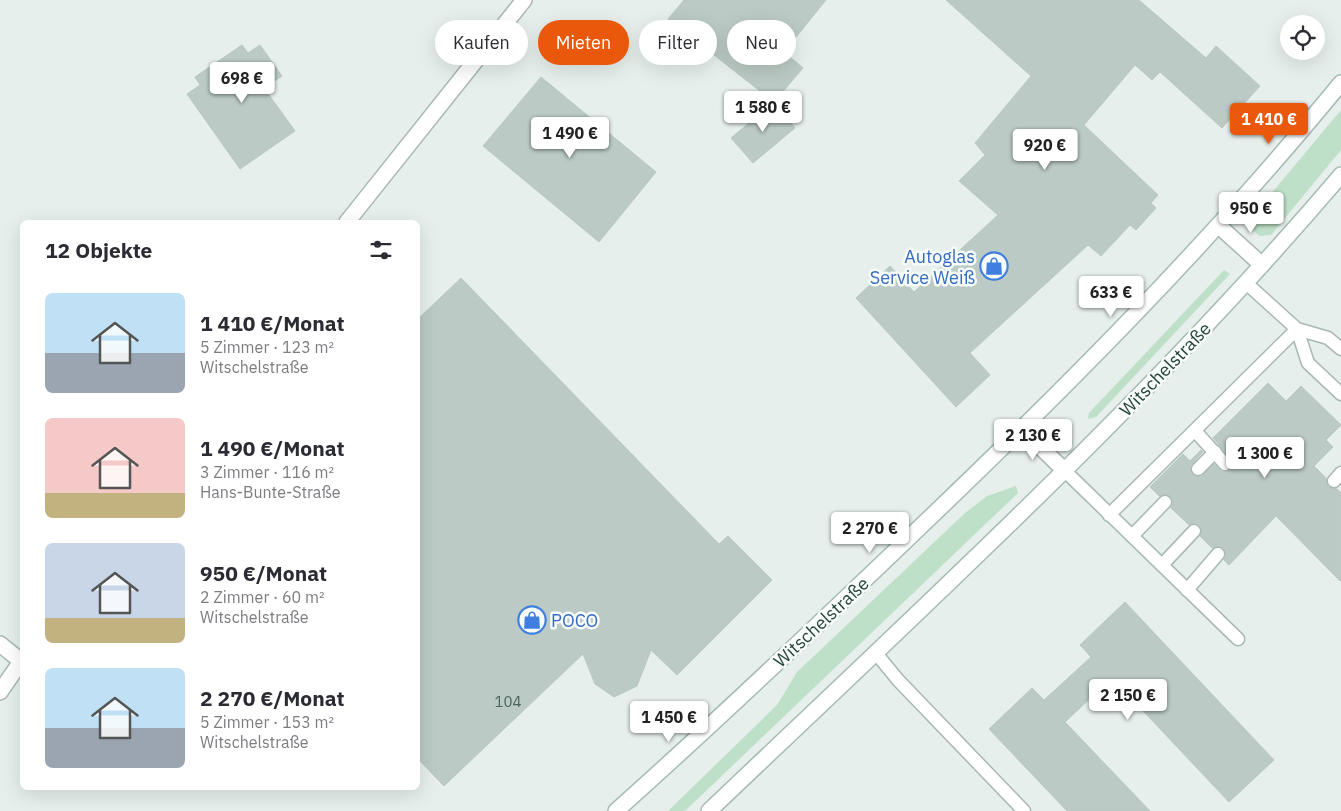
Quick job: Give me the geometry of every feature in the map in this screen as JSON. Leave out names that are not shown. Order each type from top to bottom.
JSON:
[{"type":"street","points":[[349,220],[524,0]]},
{"type":"street","name":"Witschelstraße","points":[[620,810],[1022,429],[1133,318],[1219,226],[1341,83]]},
{"type":"street","name":"Witschelstraße","points":[[709,811],[1064,471],[1246,283],[1341,175]]},
{"type":"street","points":[[1219,226],[1262,265]]},
{"type":"street","points":[[1022,429],[1064,471]]},
{"type":"street","points":[[0,644],[20,659]]},
{"type":"street","points":[[0,692],[20,664]]},
{"type":"lane","points":[[1246,283],[1297,329],[1328,338],[1341,349]]},
{"type":"lane","points":[[1297,329],[1308,362],[1341,394]]},
{"type":"lane","points":[[1109,515],[1196,432],[1297,329]]},
{"type":"lane","points":[[1196,432],[1225,464]]},
{"type":"lane","points":[[1198,469],[1215,452]]},
{"type":"lane","points":[[1064,471],[1238,639]]},
{"type":"lane","points":[[1132,536],[1165,502]]},
{"type":"lane","points":[[1162,565],[1194,531]]},
{"type":"lane","points":[[1187,590],[1218,554]]},
{"type":"lane","points":[[875,652],[898,680],[1024,811]]},
{"type":"green space","points":[[1341,110],[1341,150],[1271,235],[1259,236],[1251,228],[1249,220]]},
{"type":"green space","points":[[1224,270],[1230,274],[1096,417],[1088,419],[1089,413]]},
{"type":"green space","points":[[1016,486],[1018,493],[685,811],[668,811],[777,705],[797,672],[965,513],[987,496]]},
{"type":"building","points":[[684,0],[826,0],[796,37],[796,20],[727,20],[727,65],[796,65],[796,62],[803,68],[774,102],[717,57],[717,20],[668,19]]},
{"type":"building","points":[[946,0],[1139,0],[1206,58],[1216,46],[1260,86],[1222,128],[1160,72],[1152,80],[1135,65],[1084,125],[1158,195],[1151,203],[1156,208],[1136,230],[1130,225],[1101,256],[1088,245],[970,353],[990,375],[956,407],[856,298],[890,266],[914,292],[998,215],[959,181],[985,155],[975,143],[1031,76]]},
{"type":"building","points":[[242,45],[248,53],[260,45],[282,76],[264,88],[295,131],[240,169],[187,94],[200,85],[195,77]]},
{"type":"building","points":[[541,77],[656,172],[599,242],[483,146]]},
{"type":"building","points":[[774,102],[795,128],[753,163],[731,138]]},
{"type":"building","points":[[461,278],[719,544],[728,536],[772,580],[677,675],[651,650],[637,686],[614,697],[595,684],[583,654],[444,786],[420,761],[420,317]]},
{"type":"building","points":[[1268,383],[1286,401],[1301,386],[1341,425],[1326,440],[1333,447],[1314,466],[1326,478],[1328,487],[1337,489],[1341,493],[1341,582],[1276,516],[1229,565],[1224,560],[1226,555],[1224,548],[1219,546],[1212,548],[1200,536],[1202,532],[1200,525],[1195,523],[1189,525],[1171,508],[1173,504],[1171,497],[1166,494],[1159,496],[1150,487],[1183,454],[1190,461],[1201,450],[1203,452],[1190,466],[1193,475],[1201,477],[1214,464],[1222,472],[1230,470],[1233,466],[1231,459],[1213,438]]},
{"type":"building","points":[[1125,602],[1274,760],[1229,802],[1112,678],[1065,722],[1150,811],[1067,811],[989,729],[1032,688],[1044,700],[1091,657],[1080,645]]},
{"type":"place","name":"Autoglas Service Weiß","points":[[994,266]]},
{"type":"place","name":"POCO","points":[[532,620]]}]
